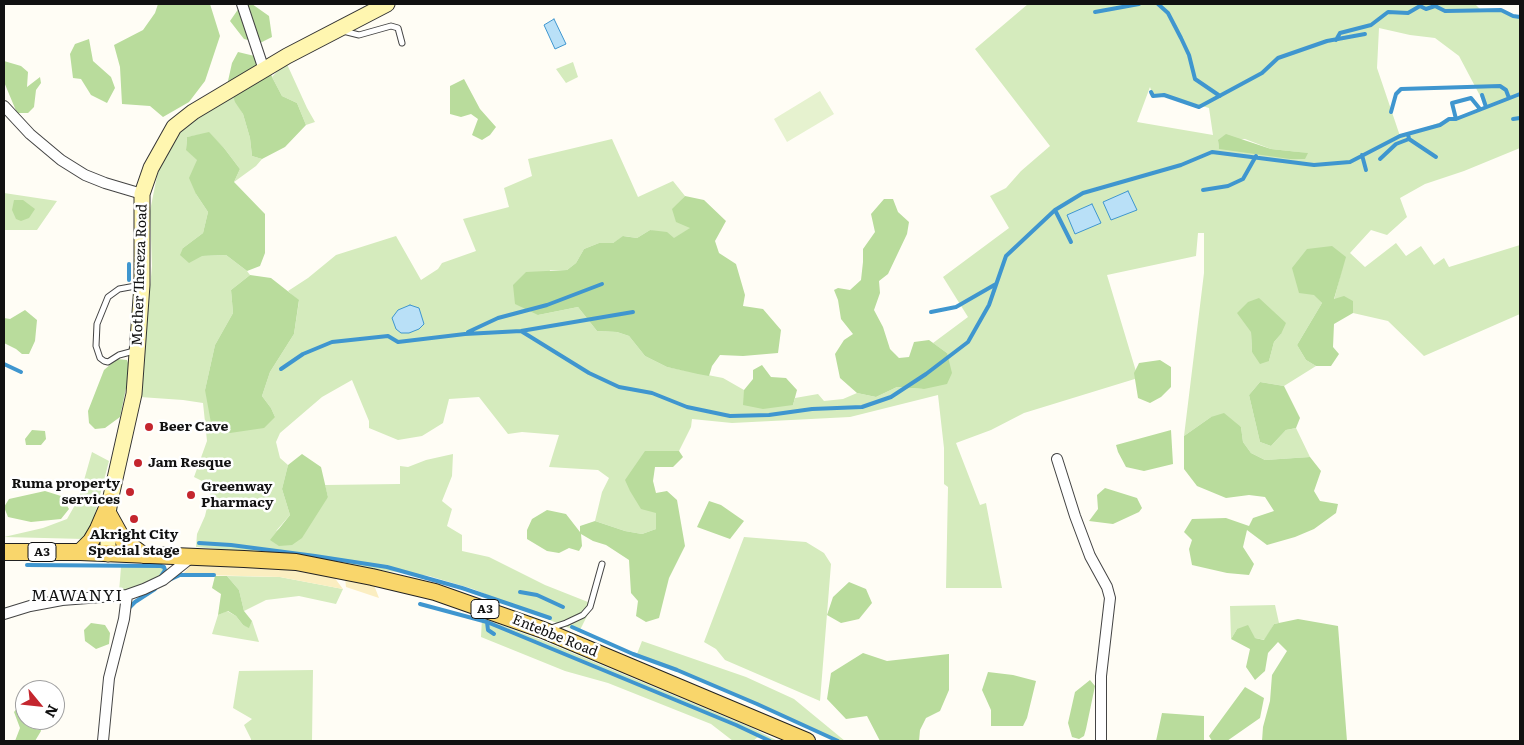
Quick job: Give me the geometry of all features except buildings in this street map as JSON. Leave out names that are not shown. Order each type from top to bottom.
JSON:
[{"type":"main road","points":[[80,552],[92,540],[109,507]]},
{"type":"main road","points":[[109,507],[123,540],[143,555]]},
{"type":"main road","name":"A3","points":[[4,552],[80,552],[143,555]]},
{"type":"main road","name":"Entebbe Road","points":[[143,555],[296,562],[434,592],[543,630],[807,741]]},
{"type":"street","points":[[242,4],[264,70]]},
{"type":"street","name":"Mother Thereza Road","points":[[108,554],[109,507],[134,394],[142,285],[142,194],[151,168],[174,127],[193,112],[264,70],[383,5]]},
{"type":"street","points":[[4,106],[30,134],[61,160],[85,175],[142,194]]},
{"type":"street","points":[[1057,458],[1090,556],[1107,587],[1110,598],[1101,676],[1101,741]]},
{"type":"street","points":[[4,614],[30,606],[62,600],[127,595],[144,590],[163,580],[193,556]]},
{"type":"street","points":[[103,741],[109,678],[124,619],[127,595]]},
{"type":"lane","points":[[339,28],[344,32],[359,35],[391,26],[398,28],[402,42]]},
{"type":"lane","points":[[138,351],[127,352],[108,362],[104,361],[100,358],[96,346],[97,324],[108,297],[119,289],[142,285]]},
{"type":"lane","points":[[543,630],[566,623],[583,615],[590,607],[602,564]]},
{"type":"green space","points":[[158,4],[210,4],[220,36],[205,81],[189,102],[163,117],[150,106],[122,104],[120,67],[114,45],[143,30],[155,13]]},
{"type":"green space","points":[[239,4],[252,4],[269,16],[272,37],[260,43],[244,39],[230,21],[239,8]]},
{"type":"green space","points":[[1028,4],[1475,4],[1481,10],[1501,10],[1520,17],[1520,148],[1464,171],[1425,184],[1400,198],[1407,217],[1387,235],[1371,230],[1350,253],[1365,267],[1396,243],[1406,256],[1421,246],[1434,265],[1444,258],[1449,267],[1520,245],[1520,314],[1424,356],[1388,321],[1353,313],[1353,301],[1334,300],[1345,257],[1315,295],[1322,303],[1297,345],[1306,360],[1316,366],[1284,386],[1260,382],[1249,395],[1260,442],[1271,446],[1286,430],[1296,428],[1310,457],[1265,460],[1251,453],[1243,442],[1241,427],[1211,417],[1184,436],[1204,273],[1204,233],[1198,233],[1196,256],[1107,275],[1138,378],[1024,413],[991,430],[956,443],[980,505],[986,503],[1002,588],[946,588],[948,487],[944,484],[944,448],[938,395],[850,417],[732,423],[692,419],[691,427],[679,451],[645,451],[657,513],[656,529],[642,534],[625,531],[595,521],[602,492],[609,478],[598,470],[549,467],[559,435],[522,432],[508,434],[479,397],[449,399],[443,423],[422,436],[398,440],[369,428],[369,421],[352,380],[322,397],[280,433],[276,442],[280,458],[288,465],[282,489],[290,515],[276,531],[328,497],[325,485],[400,484],[400,466],[408,467],[426,460],[453,454],[452,476],[442,501],[452,509],[447,526],[462,535],[462,551],[489,557],[545,585],[593,604],[579,632],[473,589],[429,576],[371,569],[287,555],[196,547],[197,534],[205,516],[212,486],[194,477],[207,441],[203,403],[140,397],[152,266],[150,211],[157,176],[171,140],[191,121],[232,94],[243,114],[250,138],[252,156],[262,159],[256,166],[234,182],[240,169],[224,148],[209,133],[187,137],[186,149],[197,159],[196,194],[208,212],[203,233],[183,248],[202,256],[226,255],[250,275],[231,290],[233,313],[215,345],[205,390],[275,417],[262,396],[270,372],[294,334],[299,301],[288,291],[308,278],[336,255],[396,236],[421,280],[438,269],[442,263],[476,251],[463,219],[509,207],[504,188],[532,176],[528,159],[612,139],[638,197],[673,181],[685,196],[673,209],[691,228],[674,239],[650,230],[637,238],[624,236],[613,243],[599,243],[584,249],[576,263],[567,270],[550,270],[538,315],[578,307],[597,331],[617,332],[629,336],[645,356],[667,367],[723,378],[744,390],[744,405],[793,405],[795,398],[818,394],[824,401],[843,399],[857,393],[876,397],[897,387],[924,389],[947,353],[933,343],[968,317],[943,277],[1009,228],[990,196],[1006,188],[1021,171],[1050,146],[975,49]],"holes":[[[1379,28],[1435,38],[1459,56],[1486,107],[1400,136],[1377,68]],[[1150,87],[1153,96],[1164,95],[1209,108],[1213,135],[1137,122]],[[1245,139],[1271,149],[1307,153],[1219,148],[1218,141]],[[1251,332],[1281,334],[1274,342],[1269,361],[1252,352]]]},
{"type":"green space","points":[[89,39],[93,61],[111,77],[115,88],[107,103],[91,95],[81,79],[73,78],[70,54],[75,44]]},
{"type":"green space","points":[[238,52],[267,59],[272,77],[282,96],[297,103],[306,125],[285,147],[262,159],[252,156],[250,138],[243,114],[235,102],[228,81],[232,63]]},
{"type":"green space","points":[[4,61],[21,66],[28,72],[27,87],[40,77],[41,83],[36,90],[34,107],[28,113],[17,113],[4,82]]},
{"type":"green space","points":[[286,62],[315,122],[306,125],[297,103],[282,96],[272,77]]},
{"type":"green space","points":[[573,62],[578,77],[566,83],[556,69]]},
{"type":"green space","points":[[464,79],[480,109],[496,127],[490,135],[482,140],[472,135],[478,119],[471,114],[461,117],[450,114],[450,86]]},
{"type":"green space","points":[[820,91],[834,114],[787,142],[774,119]]},
{"type":"green space","points":[[209,132],[240,169],[234,182],[265,214],[265,253],[260,266],[247,271],[226,255],[202,256],[189,263],[180,255],[183,248],[203,233],[208,212],[196,194],[189,178],[197,160],[186,150],[187,137]]},
{"type":"green space","points":[[1226,134],[1271,149],[1308,153],[1305,159],[1290,159],[1219,149],[1218,140]]},
{"type":"green space","points":[[4,193],[57,201],[37,230],[4,230]]},
{"type":"green space","points":[[685,196],[704,200],[726,221],[715,241],[719,253],[736,264],[745,295],[743,306],[763,309],[781,330],[778,353],[743,356],[720,355],[712,366],[709,376],[698,374],[667,367],[645,356],[629,336],[617,332],[597,331],[578,307],[538,315],[515,304],[513,285],[526,272],[567,270],[576,263],[584,249],[599,243],[613,243],[623,236],[637,238],[650,230],[667,232],[674,238],[690,228],[676,222],[672,209]]},
{"type":"green space","points":[[884,199],[893,199],[898,212],[909,222],[907,234],[888,274],[879,281],[880,293],[874,310],[883,327],[890,349],[899,358],[909,357],[914,342],[929,340],[947,353],[952,373],[947,384],[924,389],[897,387],[876,397],[857,393],[840,378],[835,354],[844,340],[853,334],[841,319],[838,300],[834,290],[838,288],[850,290],[861,280],[863,249],[875,232],[871,214]]},
{"type":"green space","points":[[14,200],[23,200],[35,209],[29,218],[21,221],[16,219],[12,210]]},
{"type":"green space","points":[[1332,246],[1346,257],[1334,299],[1344,296],[1353,301],[1353,313],[1334,324],[1333,347],[1339,354],[1331,366],[1316,366],[1306,360],[1297,345],[1322,303],[1314,295],[1299,293],[1292,268],[1307,249]]},
{"type":"green space","points":[[250,275],[271,278],[299,300],[294,334],[270,372],[262,396],[275,417],[264,428],[230,433],[211,423],[205,390],[215,345],[233,313],[231,290]]},
{"type":"green space","points":[[1259,298],[1286,323],[1281,334],[1274,342],[1269,361],[1260,364],[1252,352],[1251,332],[1237,313],[1248,302]]},
{"type":"green space","points":[[25,310],[37,320],[35,341],[29,354],[22,354],[4,343],[4,318],[10,319]]},
{"type":"green space","points":[[117,359],[127,360],[130,369],[120,417],[105,428],[95,429],[89,423],[88,411],[104,370]]},
{"type":"green space","points":[[1160,360],[1171,367],[1171,387],[1161,397],[1150,403],[1138,398],[1134,373],[1139,363]]},
{"type":"green space","points":[[762,365],[771,377],[786,378],[797,390],[793,405],[763,409],[743,405],[744,390],[753,379],[753,370]]},
{"type":"green space","points":[[1260,382],[1284,386],[1300,418],[1296,428],[1286,430],[1271,446],[1260,442],[1249,395]]},
{"type":"green space","points":[[1224,413],[1241,427],[1243,442],[1251,453],[1265,460],[1310,457],[1321,471],[1314,491],[1320,501],[1338,504],[1336,513],[1314,529],[1267,545],[1247,530],[1243,547],[1254,564],[1249,575],[1227,573],[1192,565],[1189,549],[1192,540],[1184,532],[1192,519],[1226,518],[1249,526],[1253,518],[1274,511],[1265,497],[1249,495],[1226,498],[1197,486],[1184,469],[1184,436],[1211,417]]},
{"type":"green space","points":[[32,430],[45,431],[46,439],[41,445],[26,445],[25,439]]},
{"type":"green space","points":[[1171,430],[1173,464],[1144,471],[1126,467],[1116,445]]},
{"type":"green space","points":[[645,451],[679,451],[683,457],[673,467],[655,467],[653,481],[656,493],[667,491],[677,500],[685,546],[669,578],[659,618],[646,622],[636,616],[638,601],[631,593],[629,560],[606,545],[593,541],[581,534],[582,546],[579,551],[569,548],[559,553],[547,551],[527,539],[527,530],[532,519],[547,510],[566,514],[580,532],[580,526],[595,521],[625,531],[642,534],[656,529],[656,513],[641,509],[625,480]]},
{"type":"green space","points":[[92,452],[109,461],[91,529],[84,539],[4,537],[43,528],[67,519],[79,498]]},
{"type":"green space","points":[[302,454],[321,467],[328,497],[302,538],[292,545],[279,546],[270,540],[290,515],[282,489],[288,465]]},
{"type":"green space","points":[[1105,488],[1137,498],[1142,508],[1139,512],[1113,524],[1089,521],[1098,509],[1097,495]]},
{"type":"green space","points":[[45,491],[61,496],[69,509],[61,519],[31,522],[8,517],[4,507],[9,499]]},
{"type":"green space","points":[[709,501],[721,505],[744,521],[730,539],[697,527]]},
{"type":"green space","points":[[744,537],[806,542],[824,553],[831,564],[820,701],[725,660],[716,649],[704,642]]},
{"type":"green space","points":[[121,567],[163,567],[164,571],[161,576],[134,588],[119,592]]},
{"type":"green space","points":[[215,576],[227,576],[239,590],[244,611],[252,621],[249,628],[228,611],[218,615],[221,594],[212,588]]},
{"type":"green space","points":[[227,576],[280,577],[343,589],[336,604],[299,596],[266,600],[244,611],[239,590]]},
{"type":"green space","points":[[849,582],[866,589],[872,603],[859,619],[841,623],[827,615],[833,597]]},
{"type":"green space","points":[[1275,605],[1279,623],[1274,624],[1265,640],[1255,638],[1237,629],[1231,639],[1230,606]]},
{"type":"green space","points":[[227,611],[236,616],[243,625],[249,627],[252,621],[259,642],[212,634],[218,615]]},
{"type":"green space","points":[[482,618],[544,641],[752,728],[778,741],[770,741],[758,737],[753,741],[733,741],[711,724],[608,683],[565,671],[481,637]]},
{"type":"green space","points":[[1298,619],[1338,626],[1347,741],[1262,741],[1263,727],[1270,701],[1272,675],[1287,651],[1278,642],[1268,653],[1265,671],[1255,680],[1246,667],[1250,649],[1231,639],[1237,629],[1248,625],[1255,638],[1264,640],[1274,624]]},
{"type":"green space","points":[[91,623],[105,625],[110,633],[109,644],[96,649],[85,641],[84,630]]},
{"type":"green space","points":[[642,641],[746,677],[794,699],[845,741],[841,741],[637,654]]},
{"type":"green space","points":[[863,653],[887,661],[949,654],[949,690],[940,711],[926,718],[920,730],[919,741],[880,741],[867,716],[846,719],[827,699],[831,673]]},
{"type":"green space","points":[[313,670],[312,741],[251,741],[244,725],[252,719],[233,708],[239,671]]},
{"type":"green space","points":[[988,672],[1013,675],[1036,681],[1027,718],[1023,726],[991,726],[991,710],[982,690]]},
{"type":"green space","points":[[1090,680],[1095,686],[1084,736],[1079,739],[1072,737],[1068,723],[1075,692]]},
{"type":"green space","points":[[1245,687],[1264,698],[1260,718],[1227,741],[1212,741],[1209,736]]},
{"type":"green space","points":[[1162,713],[1204,716],[1204,741],[1156,741]]},
{"type":"green space","points":[[19,730],[41,730],[35,741],[15,741]]},
{"type":"sand","points":[[193,563],[270,567],[334,577],[343,589],[280,577],[181,576]]},
{"type":"sand","points":[[162,564],[163,567],[30,566]]},
{"type":"sand","points":[[345,578],[374,585],[379,598],[346,587]]},
{"type":"water","points":[[554,19],[566,44],[555,49],[544,25]]},
{"type":"water","points":[[1128,191],[1137,210],[1111,220],[1103,202]]},
{"type":"water","points":[[1092,204],[1101,223],[1075,234],[1067,215]]},
{"type":"water","points":[[410,305],[419,308],[424,324],[419,329],[409,333],[401,333],[396,329],[392,318],[398,310]]},
{"type":"waterway","points":[[1095,12],[1139,4]]},
{"type":"waterway","points":[[1158,4],[1168,13],[1181,38],[1189,55],[1195,79],[1220,96]]},
{"type":"waterway","points":[[1336,40],[1340,33],[1371,25],[1388,12],[1408,13],[1420,6],[1426,9],[1435,6],[1445,11],[1501,10],[1520,17]]},
{"type":"waterway","points":[[1151,92],[1153,96],[1164,95],[1199,107],[1262,73],[1278,58],[1327,41],[1365,34]]},
{"type":"waterway","points":[[1391,112],[1396,94],[1401,89],[1500,86],[1506,90],[1509,98]]},
{"type":"waterway","points":[[521,331],[589,373],[619,387],[652,393],[687,407],[730,416],[769,415],[812,409],[862,407],[891,397],[926,374],[968,342],[989,305],[1006,256],[1055,210],[1083,193],[1181,165],[1212,152],[1314,165],[1350,162],[1400,136],[1440,125],[1449,119],[1456,119],[1520,94]]},
{"type":"waterway","points":[[1482,95],[1486,107]]},
{"type":"waterway","points":[[1456,119],[1452,103],[1471,98],[1480,109]]},
{"type":"waterway","points":[[1513,119],[1520,118]]},
{"type":"waterway","points":[[1380,159],[1396,144],[1409,139],[1408,134]]},
{"type":"waterway","points":[[1409,139],[1436,157]]},
{"type":"waterway","points":[[1362,155],[1366,170]]},
{"type":"waterway","points":[[1203,190],[1228,186],[1243,179],[1256,156]]},
{"type":"waterway","points":[[1055,210],[1071,242]]},
{"type":"waterway","points":[[129,264],[129,280]]},
{"type":"waterway","points":[[468,332],[498,318],[547,305],[602,284]]},
{"type":"waterway","points":[[931,312],[956,307],[996,284]]},
{"type":"waterway","points":[[281,369],[303,354],[332,342],[388,336],[398,342],[465,334],[521,331],[633,312]]},
{"type":"waterway","points":[[4,364],[21,372]]},
{"type":"waterway","points":[[199,543],[231,545],[387,567],[462,588],[550,618]]},
{"type":"waterway","points":[[27,565],[161,566],[165,570],[161,576]]},
{"type":"waterway","points":[[169,580],[180,575],[214,575]]},
{"type":"waterway","points":[[130,607],[155,589]]},
{"type":"waterway","points":[[520,592],[537,595],[563,607]]},
{"type":"waterway","points":[[420,604],[487,622],[488,630],[494,634]]},
{"type":"waterway","points":[[487,622],[736,725],[770,741]]},
{"type":"waterway","points":[[572,627],[757,704],[838,741]]},
{"type":"place","name":"Beer Cave","points":[[149,427]]},
{"type":"place","name":"Jam Resque","points":[[138,463]]},
{"type":"place","name":"Ruma property services","points":[[130,492]]},
{"type":"place","name":"Greenway Pharmacy","points":[[191,495]]},
{"type":"place","name":"Akright City Special stage","points":[[134,519]]},
{"type":"district","name":"MAWANYI","points":[[77,596]]}]
